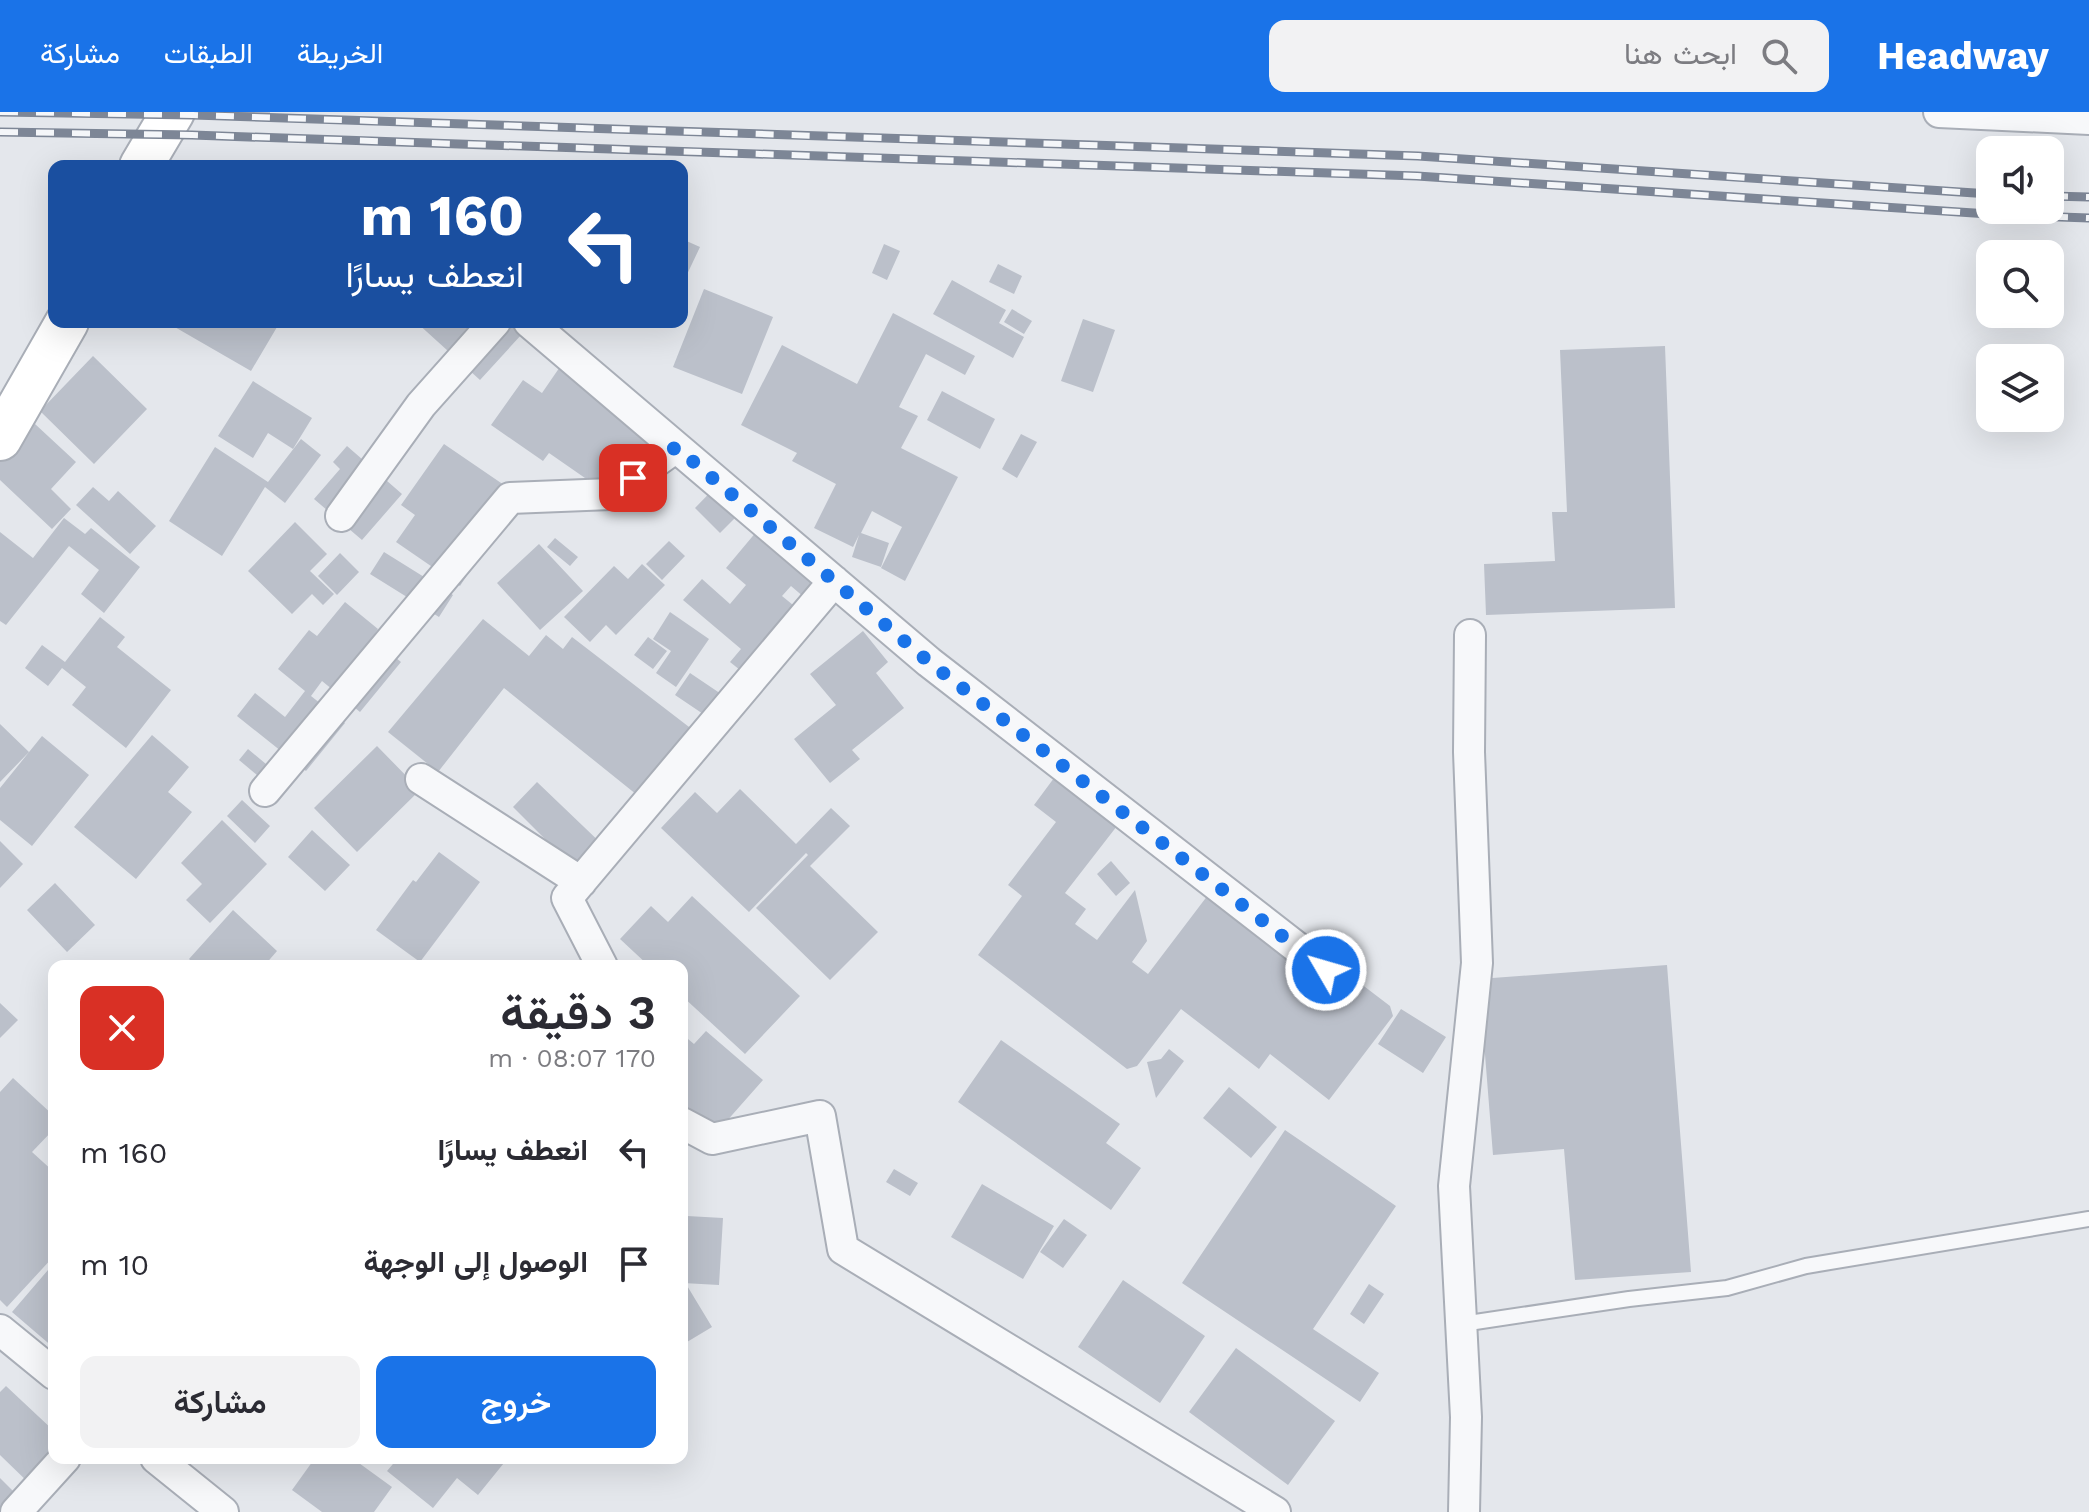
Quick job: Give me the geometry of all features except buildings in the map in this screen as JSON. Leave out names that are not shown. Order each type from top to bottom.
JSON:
[{"type":"main road","points":[[145,160],[173,112]]},
{"type":"main road","points":[[0,439],[64,328]]},
{"type":"street","points":[[1939,112],[2089,119]]},
{"type":"street","points":[[341,516],[421,405],[490,328]]},
{"type":"street","points":[[536,328],[929,662],[1326,970]]},
{"type":"street","points":[[265,791],[510,498],[611,494],[676,447]]},
{"type":"street","points":[[599,960],[567,898],[834,581]]},
{"type":"street","points":[[1464,1512],[1466,1417],[1454,1186],[1477,963],[1469,752],[1470,635]]},
{"type":"street","points":[[421,779],[581,882]]},
{"type":"street","points":[[688,1126],[712,1139],[820,1116],[843,1249],[1275,1512]]},
{"type":"street","points":[[0,1330],[48,1369]]},
{"type":"street","points":[[16,1512],[60,1464]]},
{"type":"street","points":[[192,1469],[223,1512]]},
{"type":"lane","points":[[1462,1324],[1727,1288],[1806,1266],[2089,1219]]},
{"type":"railway","points":[[0,112],[193,115],[1418,156],[1976,193]]},
{"type":"railway","points":[[0,132],[192,135],[1417,176],[2089,218]]},
{"type":"railway","points":[[2064,196],[2089,197]]},
{"type":"route","points":[[633,478],[676,447],[929,662],[1326,970]]}]
